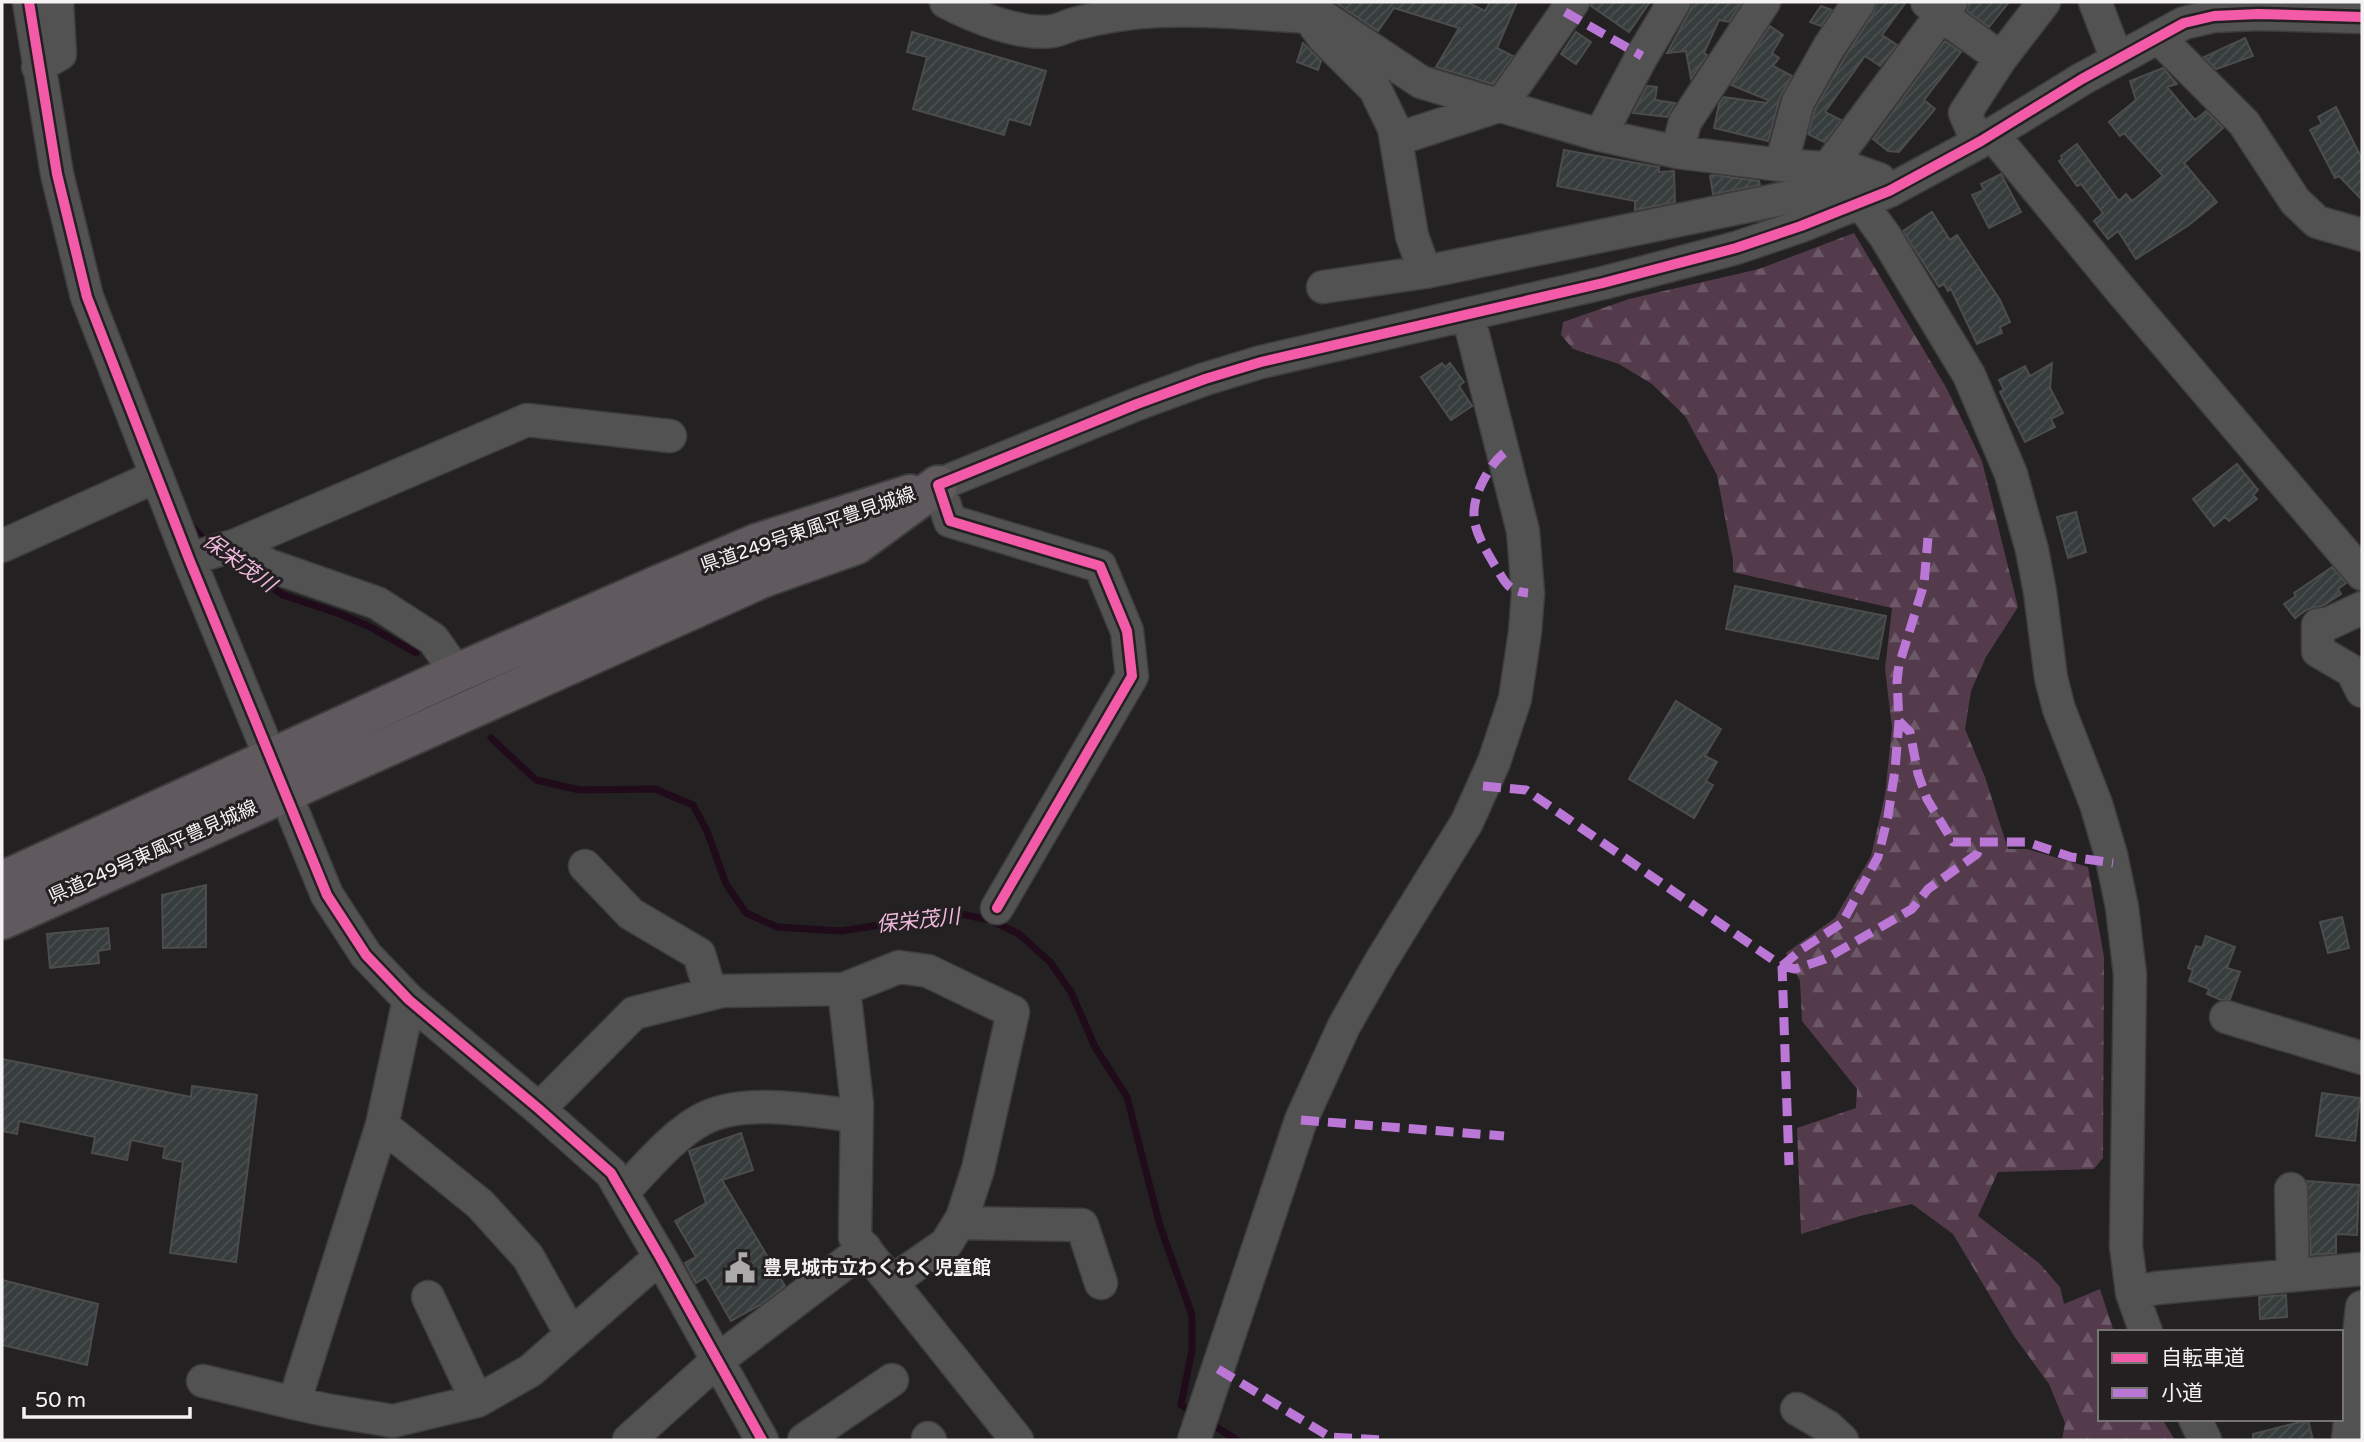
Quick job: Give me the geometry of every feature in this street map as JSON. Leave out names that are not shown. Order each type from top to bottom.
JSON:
[{"type":"main road","name":"県道249号東風平豊見城線","points":[[2,881],[457,673],[757,543],[938,485]]},
{"type":"main road","name":"県道249号東風平豊見城線","points":[[2,920],[751,583],[856,545],[938,485]]},
{"type":"street","points":[[29,2],[57,174],[87,297],[327,895],[366,955],[409,1000],[611,1173],[762,1440]]},
{"type":"street","points":[[38,67],[60,54],[57,2]]},
{"type":"street","points":[[946,2],[961,10],[1028,32],[1056,31],[1071,24],[1156,11],[1318,11],[1421,82],[1600,135],[1677,152],[1781,165],[1841,169],[1879,179],[1875,197],[1885,236],[1969,375],[2011,474],[2034,561],[2051,678],[2059,709],[2096,804],[2111,855],[2122,907],[2130,975],[2126,1246],[2132,1293],[2145,1330]]},
{"type":"street","points":[[1600,135],[1674,2]]},
{"type":"street","points":[[1677,152],[1685,122],[1764,2]]},
{"type":"street","points":[[1781,165],[1798,102],[1829,47],[1860,2]]},
{"type":"street","points":[[2044,2],[2001,58],[1965,113],[2119,288],[2362,574]]},
{"type":"street","points":[[2095,2],[2118,59]]},
{"type":"street","points":[[1397,139],[1501,105],[1565,4]]},
{"type":"street","points":[[1323,287],[1425,272],[1820,189],[1844,178],[1841,169],[1940,6],[2001,58]]},
{"type":"street","points":[[1318,11],[1323,37],[1375,89],[1394,128],[1412,236],[1425,272]]},
{"type":"street","points":[[998,908],[1132,677],[1127,631],[1100,566],[950,521],[938,485],[1205,379],[1322,346],[1468,315],[1736,248],[1875,197],[1986,137],[2118,59],[2174,21],[2258,14],[2362,17]]},
{"type":"street","points":[[2174,21],[2295,201],[2317,222],[2362,235]]},
{"type":"street","points":[[1194,1440],[1301,1120],[1344,1026],[1466,822],[1494,762],[1515,699],[1528,593],[1523,531],[1468,315]]},
{"type":"street","points":[[190,559],[236,545],[527,420],[670,436]]},
{"type":"street","points":[[2,546],[157,476]]},
{"type":"street","points":[[236,545],[268,565],[377,603],[433,639],[457,673]]},
{"type":"street","points":[[2362,608],[2330,623],[2318,625],[2318,651],[2352,671],[2362,691]]},
{"type":"street","points":[[585,866],[631,914],[699,954],[711,993]]},
{"type":"street","points":[[539,1109],[634,1013],[711,993],[844,989],[899,967],[928,971],[1013,1012],[978,1169],[958,1223],[946,1244],[891,1282]]},
{"type":"street","points":[[844,989],[857,1116],[855,1237],[1017,1440]]},
{"type":"street","points":[[295,1403],[382,1125],[409,1000]]},
{"type":"street","points":[[2227,1017],[2362,1058]]},
{"type":"street","points":[[623,1192],[677,1137],[707,1117],[743,1108],[776,1107],[857,1116]]},
{"type":"street","points":[[382,1125],[480,1204],[528,1257],[571,1334]]},
{"type":"street","points":[[2291,1189],[2293,1275]]},
{"type":"street","points":[[958,1223],[1082,1225],[1101,1283]]},
{"type":"street","points":[[629,1440],[718,1360],[864,1248]]},
{"type":"street","points":[[203,1381],[326,1410],[393,1420],[477,1401],[530,1371],[660,1256]]},
{"type":"street","points":[[2132,1293],[2157,1288],[2362,1269]]},
{"type":"street","points":[[428,1297],[477,1401]]},
{"type":"street","points":[[2348,1440],[2362,1307]]},
{"type":"street","points":[[804,1440],[892,1380]]},
{"type":"street","points":[[1797,1409],[1828,1427],[1842,1440]]},
{"type":"street","points":[[2196,1421],[2205,1440]]},
{"type":"green space","points":[[1854,233],[1947,389],[1982,461],[2018,607],[1986,657],[1971,691],[1965,729],[1985,777],[2008,849],[2027,849],[2088,867],[2104,957],[2103,1158],[2094,1169],[1998,1172],[1978,1216],[2039,1263],[2060,1287],[2064,1304],[2100,1289],[2113,1330],[2098,1330],[2098,1421],[2163,1421],[2175,1440],[2062,1440],[2065,1423],[2049,1384],[2014,1336],[1953,1234],[1912,1204],[1801,1234],[1797,1128],[1856,1108],[1857,1089],[1802,1021],[1800,981],[1786,953],[1835,918],[1871,856],[1885,795],[1892,728],[1885,669],[1892,608],[1733,572],[1717,475],[1685,416],[1652,384],[1619,364],[1573,349],[1561,335],[1563,322],[1629,299],[1759,269]]},
{"type":"building","points":[[1335,2],[1467,2],[1485,11],[1490,2],[1517,2],[1497,48],[1513,56],[1493,84],[1436,67],[1459,28],[1394,8],[1378,31]]},
{"type":"building","points":[[1591,2],[1650,2],[1629,32],[1591,6]]},
{"type":"building","points":[[1692,2],[1742,2],[1729,22],[1719,20],[1704,53],[1707,55],[1691,79],[1686,51],[1667,53],[1690,11]]},
{"type":"building","points":[[1877,2],[1906,2],[1882,35],[1897,45],[1880,66],[1865,56],[1825,112],[1841,120],[1824,142],[1808,134],[1815,109],[1874,12]]},
{"type":"building","points":[[1969,2],[2009,2],[1989,27],[1967,11]]},
{"type":"building","points":[[1821,6],[1832,10],[1821,26],[1810,22]]},
{"type":"building","points":[[1770,26],[1783,35],[1772,53],[1779,58],[1773,66],[1792,76],[1780,97],[1768,141],[1714,128],[1719,104],[1724,97],[1767,103],[1768,100],[1731,85]]},
{"type":"building","points":[[912,32],[1046,71],[1030,125],[1009,119],[1004,135],[913,109],[927,57],[907,52]]},
{"type":"building","points":[[1576,32],[1591,42],[1576,64],[1561,54]]},
{"type":"building","points":[[2245,38],[2253,56],[2216,69],[2204,57]]},
{"type":"building","points":[[1945,41],[1961,52],[1924,100],[1935,109],[1899,152],[1888,151],[1873,139]]},
{"type":"building","points":[[1303,43],[1321,61],[1318,70],[1297,62]]},
{"type":"building","points":[[2163,68],[2177,84],[2167,87],[2195,120],[2206,111],[2223,128],[2184,163],[2217,202],[2189,225],[2136,259],[2118,231],[2108,239],[2094,221],[2103,213],[2081,184],[2077,186],[2059,161],[2061,156],[2077,144],[2119,201],[2126,194],[2132,201],[2163,176],[2124,133],[2120,136],[2109,122],[2136,100],[2130,81]]},
{"type":"building","points":[[1647,86],[1657,87],[1655,100],[1675,103],[1667,117],[1633,113]]},
{"type":"building","points":[[2336,107],[2362,159],[2362,200],[2339,176],[2335,178],[2310,130],[2322,124],[2318,117]]},
{"type":"building","points":[[1564,150],[1659,167],[1659,172],[1674,171],[1675,202],[1635,210],[1635,201],[1557,186]]},
{"type":"building","points":[[2001,174],[2021,212],[1989,228],[1972,195],[1984,190],[1981,184]]},
{"type":"building","points":[[1710,176],[1759,181],[1760,185],[1713,194]]},
{"type":"building","points":[[1932,212],[1950,240],[1957,235],[2000,300],[2010,322],[2000,327],[2002,333],[1977,344],[1951,289],[1948,291],[1944,284],[1939,287],[1903,231]]},
{"type":"building","points":[[1442,363],[1445,367],[1450,363],[1464,382],[1459,386],[1472,406],[1451,420],[1421,377]]},
{"type":"building","points":[[2052,363],[2050,388],[2063,413],[2051,419],[2055,427],[2025,442],[2000,392],[2004,390],[1999,380],[2025,366],[2030,376]]},
{"type":"building","points":[[2237,464],[2258,490],[2253,495],[2257,499],[2229,521],[2225,517],[2214,526],[2193,499]]},
{"type":"building","points":[[2076,512],[2086,552],[2068,558],[2057,517]]},
{"type":"building","points":[[2332,567],[2346,583],[2338,589],[2341,594],[2295,618],[2284,604],[2296,596],[2294,593]]},
{"type":"building","points":[[1735,586],[1886,616],[1878,659],[1726,629]]},
{"type":"building","points":[[1676,701],[1721,729],[1705,756],[1717,762],[1706,781],[1713,785],[1694,818],[1629,779]]},
{"type":"building","points":[[206,885],[206,947],[163,948],[162,895]]},
{"type":"building","points":[[2342,917],[2349,948],[2328,953],[2320,922]]},
{"type":"building","points":[[108,928],[110,949],[98,951],[99,963],[50,968],[47,934]]},
{"type":"building","points":[[2206,936],[2235,947],[2227,968],[2240,972],[2230,999],[2221,1000],[2207,994],[2209,989],[2189,981],[2193,970],[2188,968],[2196,946],[2202,948]]},
{"type":"building","points":[[2,1059],[191,1097],[192,1086],[257,1095],[236,1262],[170,1253],[183,1162],[163,1158],[165,1147],[131,1140],[127,1160],[92,1153],[95,1137],[19,1121],[17,1134],[2,1131]]},
{"type":"building","points":[[2322,1093],[2360,1098],[2355,1141],[2316,1136]]},
{"type":"building","points":[[741,1133],[753,1170],[722,1180],[785,1286],[760,1305],[731,1321],[706,1277],[696,1283],[685,1263],[696,1257],[675,1221],[706,1203],[689,1151]]},
{"type":"building","points":[[2307,1181],[2359,1185],[2357,1235],[2336,1234],[2336,1253],[2311,1255]]},
{"type":"building","points":[[2,1280],[98,1304],[87,1365],[2,1345]]},
{"type":"building","points":[[2286,1295],[2287,1317],[2260,1319],[2259,1297]]},
{"type":"building","points":[[2308,1421],[2313,1440],[2253,1440],[2253,1434]]},
{"type":"waterway","name":"保栄茂川","points":[[190,524],[208,544]]},
{"type":"waterway","name":"保栄茂川","points":[[238,564],[283,595],[370,627],[416,653]]},
{"type":"waterway","name":"保栄茂川","points":[[491,738],[536,780],[580,790],[655,789],[693,805],[707,831],[726,884],[746,913],[777,927],[841,931],[956,913],[990,920],[1019,934],[1050,962],[1071,992],[1095,1047],[1127,1097],[1160,1226],[1192,1315],[1192,1350],[1181,1405],[1195,1414]]},
{"type":"waterway","name":"保栄茂川","points":[[1208,1422],[1237,1440]]},
{"type":"marked path","points":[[1565,12],[1642,56]]},
{"type":"marked path","points":[[1504,453],[1489,470],[1477,495],[1475,525],[1482,543],[1507,584],[1515,590],[1528,593]]},
{"type":"marked path","points":[[1782,966],[1802,949],[1842,923],[1878,857],[1895,770],[1899,721],[1899,665],[1924,584],[1928,538]]},
{"type":"marked path","points":[[1899,721],[1910,732],[1918,774],[1927,799],[1953,842],[2027,842],[2071,857],[2113,863]]},
{"type":"marked path","points":[[1483,786],[1526,790],[1782,966],[1789,1165]]},
{"type":"marked path","points":[[1782,966],[1795,969],[1825,959],[1912,909],[1928,889],[1977,854],[1981,844]]},
{"type":"marked path","points":[[1301,1120],[1504,1136]]},
{"type":"marked path","points":[[1218,1369],[1330,1437],[1385,1440]]},
{"type":"cycle path","points":[[29,2],[57,174],[87,297],[189,559],[327,895],[366,955],[409,1000],[611,1173],[762,1440]]},
{"type":"cycle path","points":[[997,908],[1132,676],[1127,631],[1100,566],[950,521],[938,485],[1137,404],[1261,362],[1603,283],[1736,248],[1801,226],[1889,191],[2184,23],[2214,16],[2258,14],[2362,17]]},
{"type":"place","name":"豊見城市立わくわく児童館","points":[[740,1268]]}]
